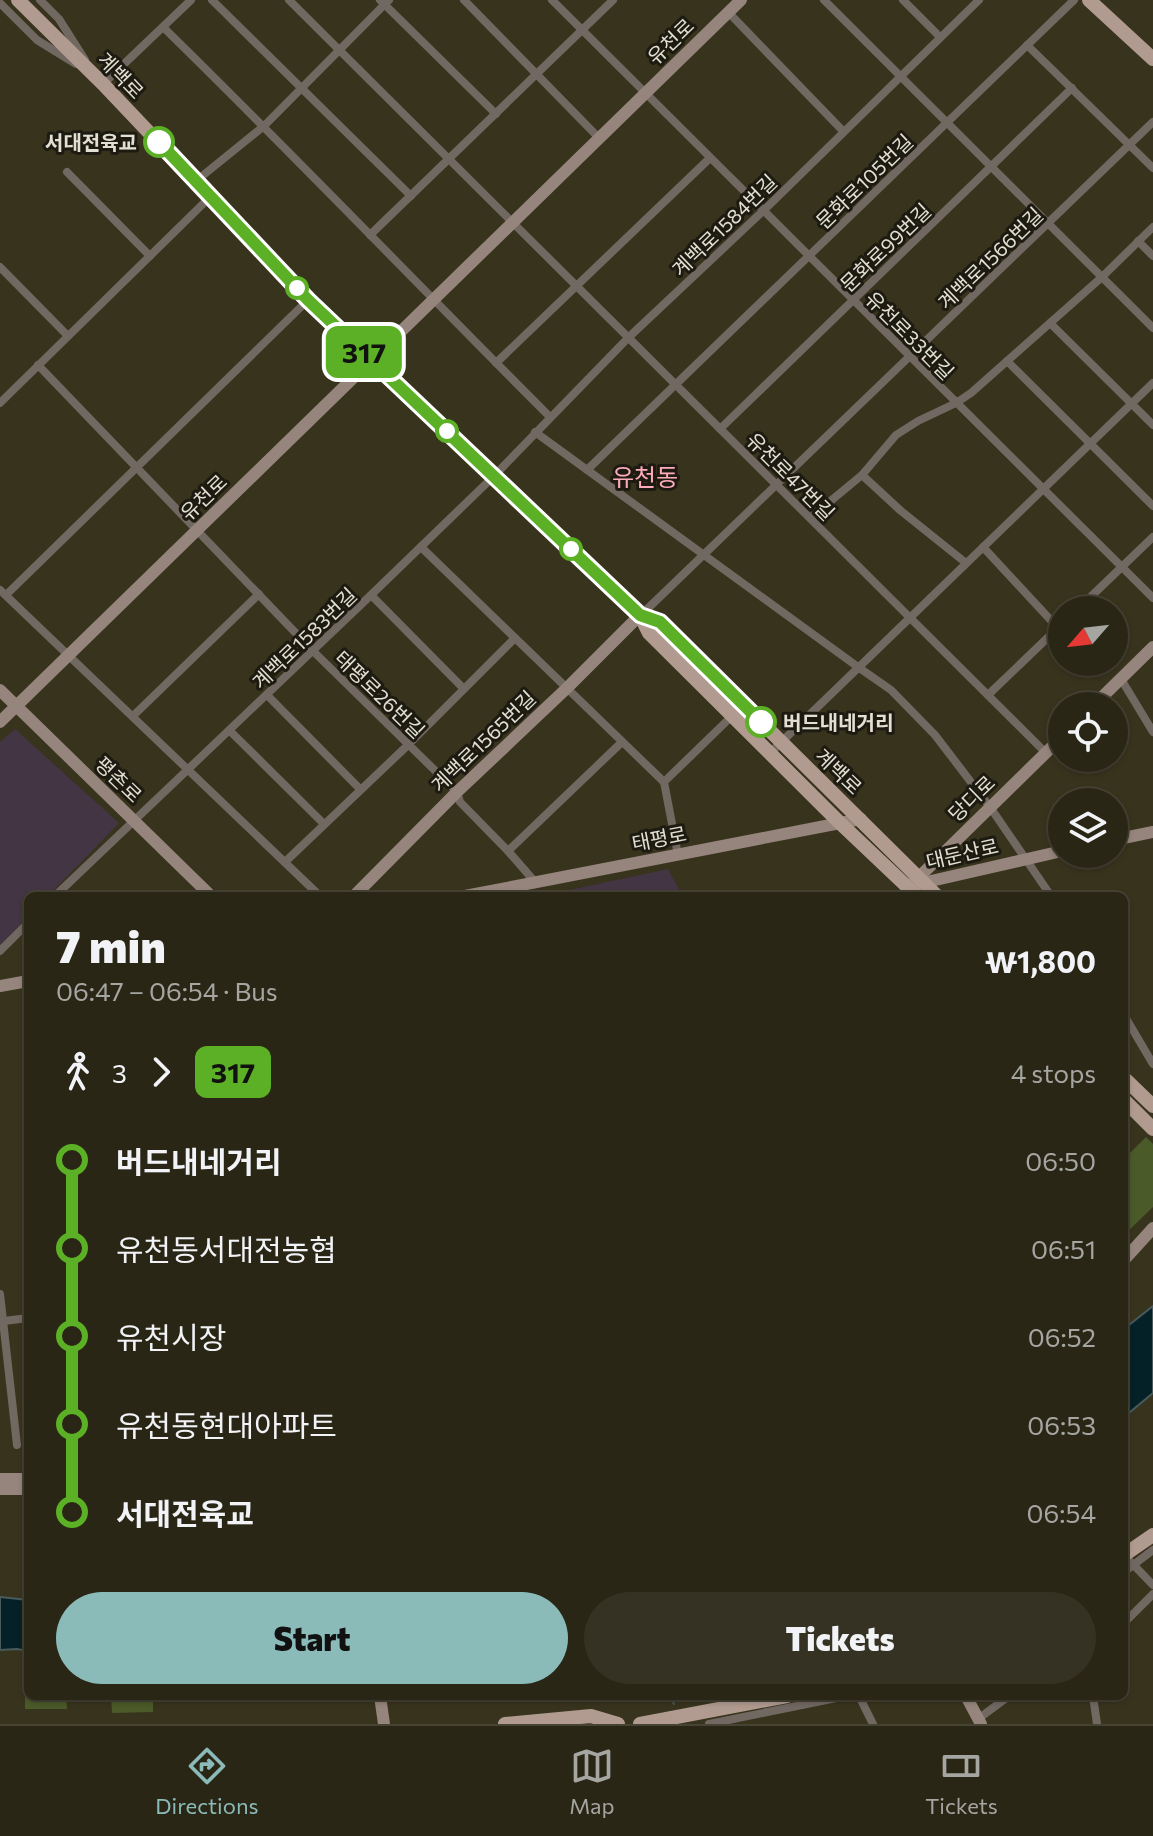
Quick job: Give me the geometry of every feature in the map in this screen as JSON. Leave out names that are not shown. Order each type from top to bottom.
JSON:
[{"type":"main road","name":"계백로","points":[[18,0],[100,81],[308,300],[640,615],[649,633],[840,823],[917,886]]},
{"type":"main road","name":"유천로","points":[[0,722],[741,0]]},
{"type":"main road","points":[[1089,0],[1153,59]]},
{"type":"main road","name":"계백로","points":[[640,615],[660,622],[861,819],[917,886]]},
{"type":"main road","name":"계백로1565번길","points":[[358,892],[640,615]]},
{"type":"main road","points":[[1108,692],[1153,647]]},
{"type":"main road","name":"평촌로","points":[[0,690],[207,892]]},
{"type":"main road","name":"당디로","points":[[917,886],[990,807],[1046,753]]},
{"type":"main road","name":"태평로","points":[[485,892],[861,819]]},
{"type":"main road","points":[[1128,837],[1153,832]]},
{"type":"main road","name":"대둔산로","points":[[917,886],[1048,854]]},
{"type":"main road","points":[[371,892],[368,887],[372,878]]},
{"type":"main road","points":[[0,986],[24,982]]},
{"type":"main road","points":[[1128,1082],[1153,1106]]},
{"type":"main road","points":[[1128,1104],[1153,1129]]},
{"type":"main road","points":[[1128,1256],[1153,1228]]},
{"type":"main road","points":[[1128,1257],[1153,1243]]},
{"type":"main road","points":[[0,1479],[24,1479]]},
{"type":"main road","points":[[0,1489],[24,1489]]},
{"type":"main road","points":[[1128,1557],[1153,1535]]},
{"type":"main road","points":[[381,1700],[384,1724]]},
{"type":"main road","points":[[640,1724],[691,1719],[770,1700]]},
{"type":"main road","points":[[968,1700],[979,1722]]},
{"type":"main road","points":[[505,1724],[591,1716],[618,1724]]},
{"type":"street","points":[[40,0],[59,19],[100,81]]},
{"type":"street","points":[[100,81],[191,0]]},
{"type":"street","points":[[212,0],[411,196]]},
{"type":"street","name":"유천로47번길","points":[[289,0],[1046,753]]},
{"type":"street","points":[[464,0],[599,138]]},
{"type":"street","name":"유천로33번길","points":[[552,0],[1153,598]]},
{"type":"street","points":[[370,235],[613,0]]},
{"type":"street","points":[[824,0],[1153,328]]},
{"type":"street","points":[[903,0],[940,37]]},
{"type":"street","name":"문화로105번길","points":[[587,470],[1074,0]]},
{"type":"street","name":"계백로1584번길","points":[[494,476],[629,337],[763,211],[977,1]]},
{"type":"street","points":[[196,181],[264,126],[385,2],[496,114]]},
{"type":"street","points":[[0,3],[37,40],[100,81]]},
{"type":"street","points":[[729,13],[843,131]]},
{"type":"street","points":[[163,27],[550,417]]},
{"type":"street","points":[[1027,45],[1153,168]]},
{"type":"street","name":"문화로99번길","points":[[720,429],[1072,88]]},
{"type":"street","name":"계백로1566번길","points":[[640,615],[1153,122]]},
{"type":"street","points":[[496,363],[710,158]]},
{"type":"street","points":[[67,172],[150,256]]},
{"type":"street","points":[[0,403],[211,196]]},
{"type":"street","points":[[810,518],[862,475],[896,435],[971,393],[1102,277],[1153,227]]},
{"type":"street","points":[[1138,241],[1153,256]]},
{"type":"street","points":[[0,267],[68,336]]},
{"type":"street","points":[[308,300],[3,592],[316,892]]},
{"type":"street","points":[[1050,323],[1153,425]]},
{"type":"street","points":[[1007,361],[1153,506]]},
{"type":"street","name":"태평로26번길","points":[[38,365],[313,651],[457,792],[460,802],[535,882]]},
{"type":"street","points":[[770,753],[1153,383]]},
{"type":"street","name":"대둔산로","points":[[535,432],[891,690],[935,735],[1025,858]]},
{"type":"street","points":[[862,475],[966,563]]},
{"type":"street","name":"계백로1583번길","points":[[59,892],[494,476]]},
{"type":"street","points":[[1092,596],[1153,537]]},
{"type":"street","points":[[421,547],[664,782],[678,855]]},
{"type":"street","points":[[983,547],[1048,614]]},
{"type":"street","points":[[133,716],[259,594]]},
{"type":"street","points":[[371,595],[464,689]]},
{"type":"street","points":[[285,862],[515,638]]},
{"type":"street","points":[[988,695],[1048,638]]},
{"type":"street","points":[[1121,679],[1149,716],[1153,732]]},
{"type":"street","points":[[267,695],[360,789]]},
{"type":"street","points":[[664,782],[733,715]]},
{"type":"street","points":[[230,731],[324,824]]},
{"type":"street","points":[[508,851],[622,742]]},
{"type":"street","points":[[1025,858],[1048,892]]},
{"type":"street","points":[[0,951],[24,927]]},
{"type":"street","points":[[1128,1021],[1152,1059]]},
{"type":"street","points":[[0,1294],[17,1445]]},
{"type":"street","points":[[4,1321],[24,1318]]},
{"type":"street","points":[[1128,1558],[1153,1550]]},
{"type":"street","points":[[1128,1559],[1153,1585]]},
{"type":"street","points":[[1128,1619],[1153,1594]]},
{"type":"street","points":[[709,1724],[826,1700]]},
{"type":"street","points":[[861,1700],[873,1724]]},
{"type":"street","points":[[979,1722],[1004,1700]]},
{"type":"street","points":[[1094,1700],[1097,1724]]},
{"type":"shaded area","points":[[15,729],[119,823],[52,892],[24,892],[24,921],[0,945],[0,742]]},
{"type":"shaded area","points":[[668,869],[681,892],[560,892]]},
{"type":"green space","points":[[1146,1137],[1153,1144],[1153,1207],[1128,1231],[1128,1155]]},
{"type":"green space","points":[[25,1700],[66,1700],[67,1709],[25,1709]]},
{"type":"green space","points":[[111,1700],[153,1700],[153,1712],[112,1713]]},
{"type":"water","points":[[1153,1306],[1153,1393],[1128,1414],[1128,1326]]},
{"type":"water","points":[[0,1597],[24,1600],[24,1650],[0,1650]]},
{"type":"waterway","points":[[672,1700],[674,1704]]},
{"type":"bus line","name":"317","points":[[159,142],[308,300],[640,615],[660,622],[761,722]]},
{"type":"place","name":"서대전육교","points":[[159,142]]},
{"type":"place","name":"버드내네거리","points":[[761,722]]},
{"type":"district","name":"유천동","points":[[645,476]]}]
